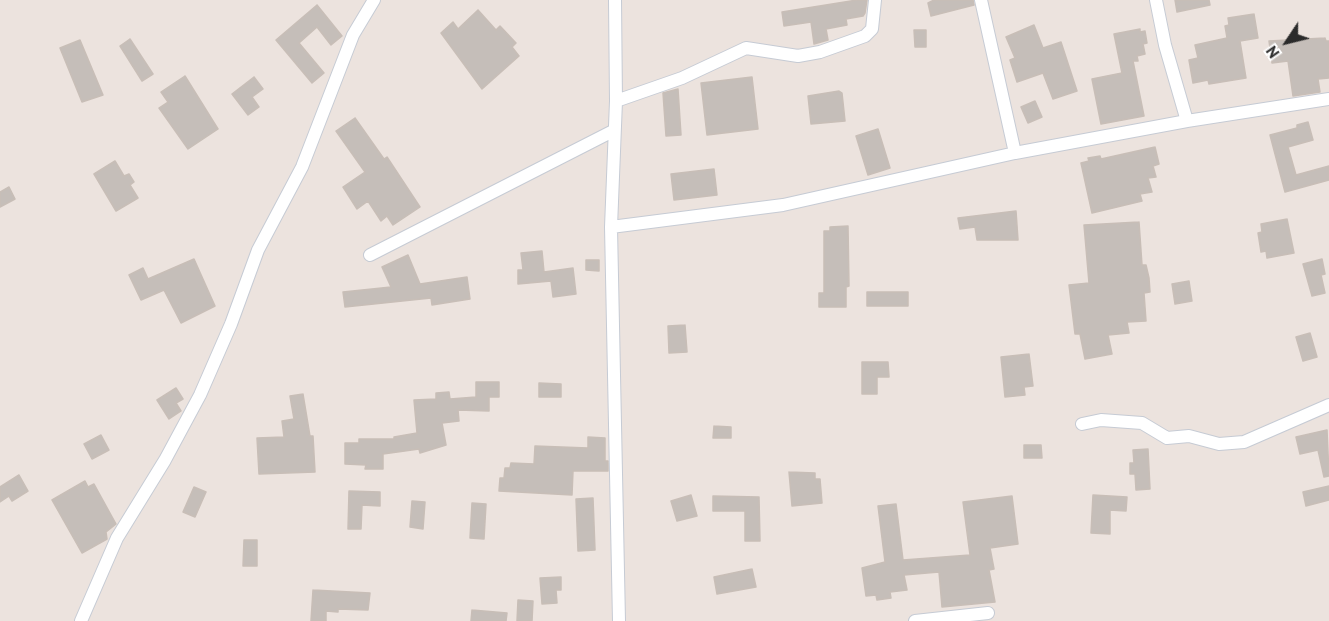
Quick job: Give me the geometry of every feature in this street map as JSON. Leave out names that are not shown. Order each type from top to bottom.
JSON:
[{"type":"street","points":[[81,621],[117,538],[165,460],[200,395],[231,324],[258,250],[302,167],[353,35],[374,0]]},
{"type":"street","points":[[615,0],[616,101],[611,227],[619,621]]},
{"type":"street","points":[[616,101],[682,78],[747,48],[798,56],[820,52],[865,36],[872,29],[875,0]]},
{"type":"street","points":[[981,0],[1015,153]]},
{"type":"street","points":[[1156,0],[1165,45],[1187,121]]},
{"type":"street","points":[[611,227],[783,205],[1015,153],[1187,121],[1329,99]]},
{"type":"street","points":[[370,255],[613,132]]},
{"type":"street","points":[[1082,423],[1101,420],[1142,423],[1167,438],[1189,436],[1228,444],[1244,442],[1329,405]]},
{"type":"street","points":[[915,621],[988,613]]},
{"type":"building","points":[[867,0],[863,16],[846,19],[847,25],[826,29],[828,40],[814,44],[811,22],[784,26],[782,12]]},
{"type":"building","points":[[934,0],[973,0],[974,5],[931,16],[928,3]]},
{"type":"building","points":[[1175,0],[1209,0],[1210,5],[1177,12]]},
{"type":"building","points":[[317,5],[342,36],[331,45],[317,27],[299,43],[324,73],[312,83],[276,40]]},
{"type":"building","points":[[478,10],[496,30],[500,26],[516,43],[512,47],[519,56],[482,89],[441,33],[453,22],[458,29]]},
{"type":"building","points":[[1254,14],[1258,38],[1240,41],[1246,78],[1209,84],[1208,80],[1193,83],[1189,60],[1198,58],[1195,45],[1227,38],[1225,26],[1229,25],[1228,18]]},
{"type":"building","points":[[1034,25],[1043,48],[1061,42],[1077,91],[1053,99],[1043,73],[1017,82],[1010,60],[1015,58],[1006,37]]},
{"type":"building","points":[[1140,29],[1140,32],[1145,31],[1147,43],[1143,44],[1145,54],[1137,56],[1138,61],[1133,61],[1144,116],[1101,124],[1092,79],[1122,73],[1114,34]]},
{"type":"building","points":[[914,30],[926,30],[926,47],[915,47]]},
{"type":"building","points":[[1325,38],[1329,41],[1329,78],[1318,79],[1320,92],[1293,96],[1288,61],[1272,63],[1269,41]]},
{"type":"building","points":[[130,39],[153,74],[142,81],[120,46]]},
{"type":"building","points":[[80,40],[103,95],[82,102],[60,48]]},
{"type":"building","points":[[185,76],[218,129],[188,149],[159,108],[168,102],[161,92]]},
{"type":"building","points":[[254,77],[263,89],[252,97],[259,107],[248,115],[232,94]]},
{"type":"building","points":[[752,77],[758,129],[707,135],[701,83]]},
{"type":"building","points":[[678,89],[681,135],[666,136],[663,93]]},
{"type":"building","points":[[839,91],[842,93],[845,121],[811,124],[808,96]]},
{"type":"building","points":[[1035,101],[1042,117],[1028,123],[1021,107]]},
{"type":"building","points":[[355,118],[384,159],[387,157],[420,207],[393,225],[387,216],[381,221],[368,201],[357,209],[343,187],[365,172],[336,131]]},
{"type":"building","points":[[1308,122],[1313,140],[1288,147],[1296,175],[1329,166],[1329,180],[1285,192],[1270,135],[1297,128],[1297,125]]},
{"type":"building","points":[[878,129],[890,168],[868,175],[856,136]]},
{"type":"building","points":[[1155,147],[1159,164],[1153,166],[1156,177],[1148,178],[1152,192],[1140,194],[1142,201],[1092,213],[1081,163],[1089,161],[1088,158],[1100,156],[1101,159]]},
{"type":"building","points":[[115,161],[124,176],[129,174],[134,182],[130,185],[138,198],[116,211],[94,174]]},
{"type":"building","points":[[714,169],[717,195],[674,200],[671,174]]},
{"type":"building","points":[[9,187],[15,199],[0,207],[0,192]]},
{"type":"building","points":[[1016,211],[1018,240],[977,240],[975,227],[960,229],[958,218]]},
{"type":"building","points":[[1287,219],[1294,253],[1267,258],[1266,251],[1261,252],[1258,233],[1262,232],[1261,224]]},
{"type":"building","points":[[1139,222],[1142,265],[1146,265],[1150,292],[1144,293],[1146,321],[1127,322],[1129,333],[1108,335],[1112,354],[1085,359],[1080,334],[1075,334],[1069,285],[1089,283],[1084,225]]},
{"type":"building","points":[[848,226],[849,286],[846,287],[846,307],[819,307],[819,293],[824,293],[824,231],[830,231],[830,227]]},
{"type":"building","points":[[542,251],[544,272],[573,268],[576,294],[553,297],[551,281],[518,284],[518,270],[523,270],[521,253]]},
{"type":"building","points":[[408,255],[420,284],[467,277],[470,299],[432,305],[431,298],[345,307],[343,292],[391,287],[382,267]]},
{"type":"building","points":[[194,259],[215,306],[181,323],[164,290],[141,300],[129,275],[143,268],[148,279]]},
{"type":"building","points":[[1322,259],[1325,274],[1321,275],[1325,293],[1312,296],[1303,264]]},
{"type":"building","points":[[586,260],[599,260],[599,271],[586,270]]},
{"type":"building","points":[[1189,281],[1192,301],[1175,304],[1172,284]]},
{"type":"building","points":[[867,292],[908,292],[908,306],[867,306]]},
{"type":"building","points":[[685,325],[687,352],[669,353],[668,326]]},
{"type":"building","points":[[1310,333],[1317,357],[1303,361],[1296,337]]},
{"type":"building","points":[[1029,354],[1033,386],[1024,387],[1025,395],[1005,397],[1001,357]]},
{"type":"building","points":[[862,362],[888,362],[889,377],[877,377],[877,394],[862,394]]},
{"type":"building","points":[[476,382],[499,382],[499,397],[489,397],[489,411],[458,410],[459,421],[442,423],[446,445],[420,453],[419,449],[383,454],[383,469],[365,469],[366,465],[345,464],[345,443],[359,443],[359,439],[394,439],[394,437],[417,433],[414,400],[436,399],[436,393],[449,392],[450,399],[476,397]]},
{"type":"building","points":[[539,383],[561,384],[561,397],[539,397]]},
{"type":"building","points":[[176,388],[183,399],[176,403],[181,411],[169,419],[157,400]]},
{"type":"building","points":[[303,394],[310,436],[313,436],[315,472],[259,474],[257,438],[284,437],[282,421],[294,419],[290,396]]},
{"type":"building","points":[[714,426],[731,427],[731,438],[713,438]]},
{"type":"building","points":[[1327,430],[1329,476],[1324,477],[1318,450],[1300,454],[1296,437]]},
{"type":"building","points":[[101,435],[109,450],[92,459],[84,444]]},
{"type":"building","points":[[588,437],[605,438],[605,461],[608,461],[608,471],[573,471],[572,495],[499,491],[500,478],[504,478],[505,468],[510,468],[511,463],[534,464],[535,446],[588,448]]},
{"type":"building","points":[[1024,445],[1041,445],[1042,458],[1024,458]]},
{"type":"building","points":[[1148,449],[1150,489],[1136,490],[1135,474],[1130,474],[1130,463],[1134,463],[1133,450]]},
{"type":"building","points":[[789,472],[815,473],[815,479],[820,479],[822,503],[792,506]]},
{"type":"building","points":[[19,475],[28,491],[12,501],[9,496],[0,502],[0,487]]},
{"type":"building","points":[[85,481],[88,487],[94,484],[116,524],[106,532],[107,539],[82,553],[52,500]]},
{"type":"building","points":[[1329,486],[1329,500],[1306,506],[1303,492]]},
{"type":"building","points":[[194,487],[206,492],[195,517],[183,512]]},
{"type":"building","points":[[349,491],[380,492],[380,506],[362,505],[361,529],[348,529]]},
{"type":"building","points":[[691,495],[697,516],[677,521],[671,501]]},
{"type":"building","points":[[1093,495],[1127,497],[1126,511],[1110,510],[1110,534],[1091,533]]},
{"type":"building","points":[[713,496],[759,497],[760,541],[745,541],[745,511],[713,511]]},
{"type":"building","points":[[1012,496],[1018,544],[990,548],[994,569],[989,570],[995,602],[942,607],[939,572],[904,575],[907,590],[890,592],[891,598],[877,600],[876,595],[866,596],[862,568],[885,562],[878,506],[896,504],[903,560],[970,555],[963,502]]},
{"type":"building","points":[[593,498],[595,550],[578,551],[576,499]]},
{"type":"building","points":[[412,501],[425,502],[423,529],[410,527]]},
{"type":"building","points":[[472,503],[486,504],[484,539],[470,538]]},
{"type":"building","points":[[244,540],[257,540],[257,566],[243,566]]},
{"type":"building","points":[[752,569],[756,587],[717,594],[714,577]]},
{"type":"building","points":[[561,577],[561,590],[556,590],[557,603],[542,604],[540,578]]},
{"type":"building","points":[[313,590],[370,593],[368,610],[326,611],[326,621],[311,621]]},
{"type":"building","points":[[518,600],[533,601],[532,621],[517,621]]},
{"type":"building","points":[[472,610],[507,613],[506,621],[471,621]]}]
